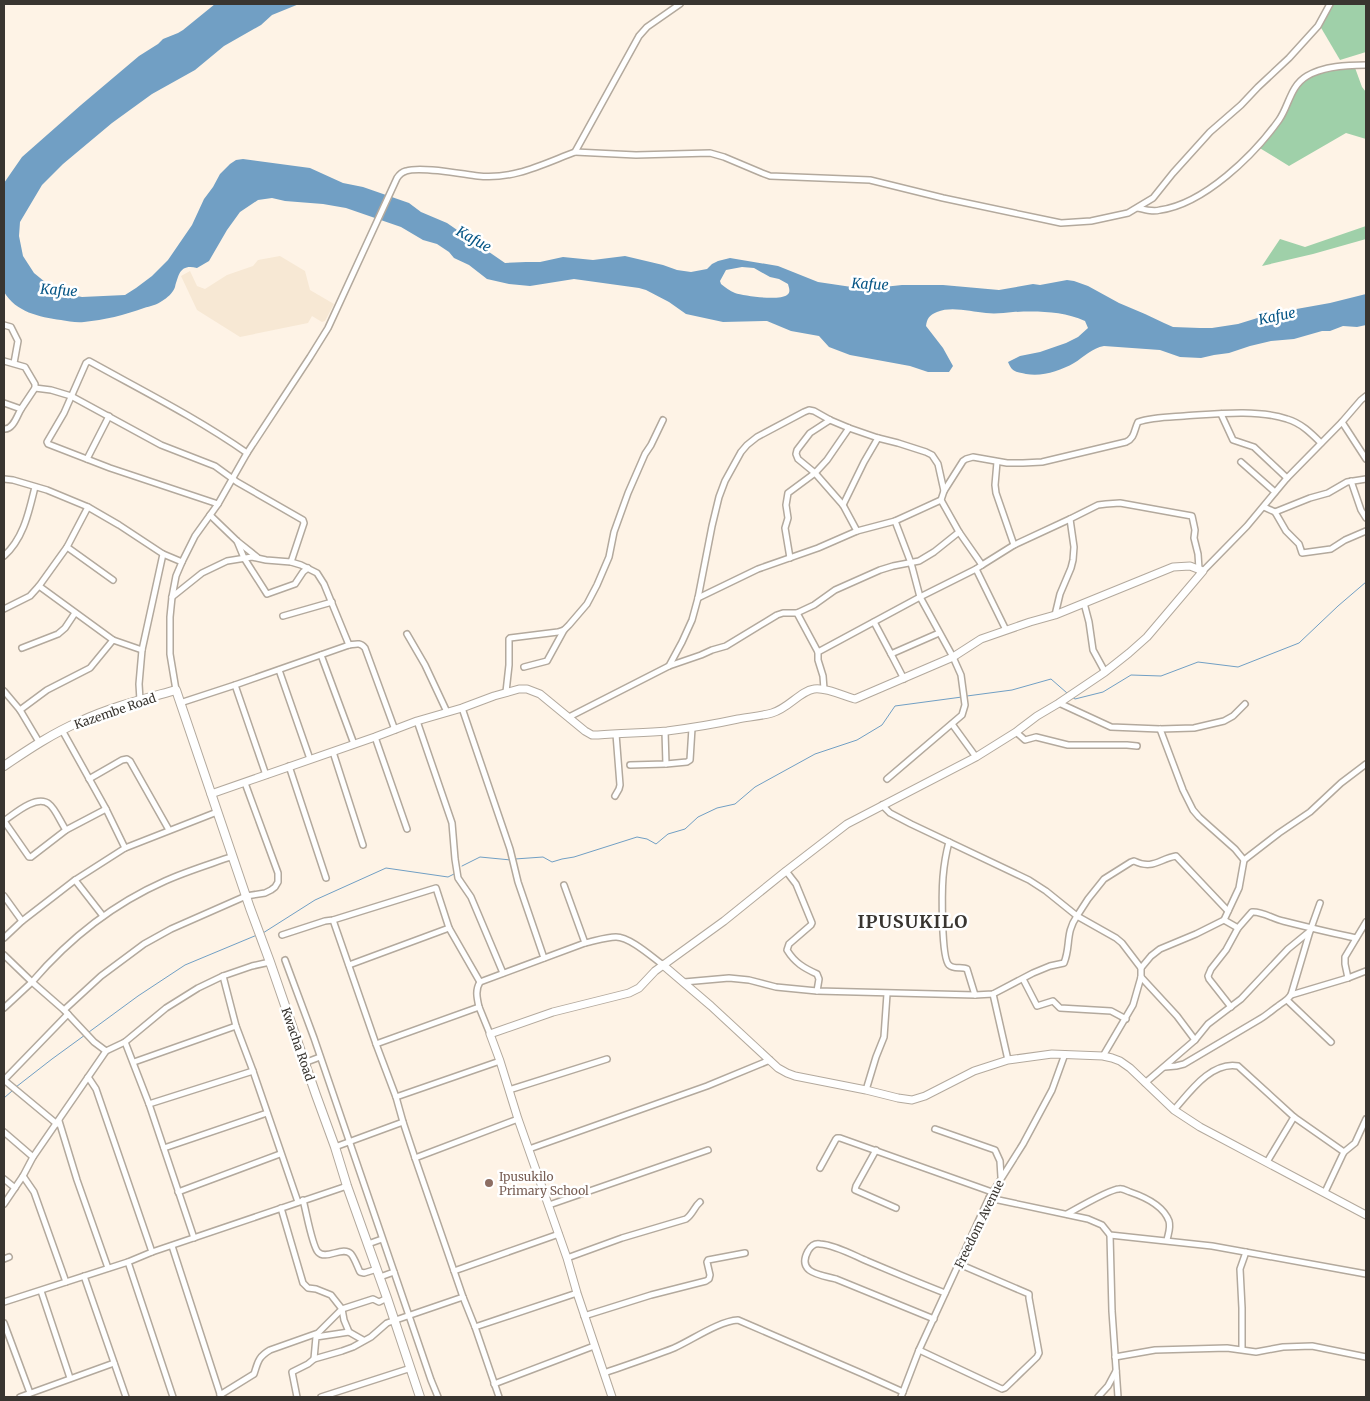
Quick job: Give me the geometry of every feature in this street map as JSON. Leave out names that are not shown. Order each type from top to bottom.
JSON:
[{"type":"main road","name":"Kazembe Road","points":[[4,766],[39,742],[82,720],[176,690]]},
{"type":"main road","name":"Kwacha Road","points":[[176,690],[420,1397]]},
{"type":"street","points":[[575,152],[639,36],[680,4]]},
{"type":"street","points":[[176,690],[169,649],[172,597],[176,576],[182,562],[195,536],[218,504],[247,453],[328,328],[397,178],[405,171],[422,170],[480,176],[502,176],[527,170],[575,152],[636,154],[710,153],[770,176],[870,180],[943,198],[1061,223],[1079,223],[1103,219],[1128,213],[1153,198],[1173,172],[1210,132],[1290,58],[1318,26],[1330,4]]},
{"type":"street","points":[[1138,208],[1150,211],[1160,210],[1196,198],[1222,179],[1258,147],[1280,118],[1299,82],[1307,76],[1322,70],[1366,65]]},
{"type":"street","points":[[4,325],[11,327],[18,341],[14,363]]},
{"type":"street","points":[[4,361],[27,368],[35,384],[35,388],[10,428],[4,429]]},
{"type":"street","points":[[218,504],[87,460],[49,445],[47,442],[64,413],[86,362],[90,361],[216,432],[247,453]]},
{"type":"street","points":[[35,388],[51,390],[71,396],[161,445],[215,466],[304,521],[291,562]]},
{"type":"street","points":[[490,1034],[553,1012],[629,993],[639,988],[655,971],[718,926],[847,824],[976,758],[1130,654],[1201,570],[1264,507],[1287,478],[1366,396]]},
{"type":"street","points":[[4,403],[21,409]]},
{"type":"street","points":[[669,666],[692,620],[712,526],[725,481],[741,452],[757,437],[804,412],[814,411],[849,428],[932,455],[938,464],[944,491]]},
{"type":"street","points":[[698,598],[758,569],[857,531],[895,521],[941,500],[944,491],[963,461],[973,457],[997,462],[1042,462],[1126,442],[1132,438],[1137,424],[1141,421],[1220,414],[1245,413],[1287,419],[1302,426],[1320,443]]},
{"type":"street","points":[[1220,414],[1233,440],[1254,447],[1287,478]]},
{"type":"street","points":[[87,460],[109,416]]},
{"type":"street","points":[[524,667],[547,661],[564,630],[587,604],[610,556],[614,532],[628,493],[645,454],[663,420]]},
{"type":"street","points":[[830,420],[810,433],[796,452],[798,459],[814,473],[843,505],[857,531]]},
{"type":"street","points":[[1342,422],[1366,459]]},
{"type":"street","points":[[790,558],[784,528],[788,518],[786,497],[788,493],[814,473],[834,451],[849,428]]},
{"type":"street","points":[[843,505],[878,438]]},
{"type":"street","points":[[997,462],[994,485],[1014,545]]},
{"type":"street","points":[[1241,462],[1275,492]]},
{"type":"street","points":[[4,479],[35,486],[88,507],[163,554],[182,562]]},
{"type":"street","points":[[1275,512],[1328,493],[1342,484],[1366,479]]},
{"type":"street","points":[[1351,481],[1361,510],[1366,518]]},
{"type":"street","points":[[4,556],[23,529],[35,486]]},
{"type":"street","points":[[941,500],[982,565]]},
{"type":"street","points":[[818,652],[976,569],[1014,545],[1098,505],[1120,503],[1192,516],[1195,530],[1194,538],[1201,570]]},
{"type":"street","points":[[4,609],[30,596],[39,586],[68,547],[88,507]]},
{"type":"street","points":[[1264,507],[1275,512],[1286,531],[1298,544],[1302,553],[1331,549],[1345,540],[1366,531]]},
{"type":"street","points":[[210,515],[257,558]]},
{"type":"street","points":[[1055,615],[1060,594],[1073,560],[1074,547],[1070,519]]},
{"type":"street","points":[[887,779],[962,715],[965,704],[960,675],[953,657],[920,597],[911,563],[895,521]]},
{"type":"street","points":[[569,717],[669,666],[726,646],[777,615],[797,613],[814,605],[835,590],[880,570],[919,561],[960,532]]},
{"type":"street","points":[[237,540],[244,558],[266,594],[295,584],[302,572],[308,568]]},
{"type":"street","points":[[68,547],[113,580]]},
{"type":"street","points":[[140,700],[139,684],[142,650],[163,554]]},
{"type":"street","points":[[172,597],[202,573],[222,562],[244,558],[291,562],[308,568],[320,576],[349,645]]},
{"type":"street","points":[[211,794],[395,730],[417,720],[462,708],[519,689],[532,690],[540,694],[592,735],[692,728],[773,713],[790,705],[808,690],[824,689],[855,699],[953,657],[981,639],[1055,615],[1173,567],[1190,566],[1201,570]]},
{"type":"street","points":[[976,569],[1006,630]]},
{"type":"street","points":[[39,586],[113,640],[142,650]]},
{"type":"street","points":[[283,616],[332,602]]},
{"type":"street","points":[[1084,603],[1094,650],[1105,672]]},
{"type":"street","points":[[22,648],[58,634],[65,628],[75,613]]},
{"type":"street","points":[[797,613],[818,652],[824,689]]},
{"type":"street","points":[[874,622],[904,679]]},
{"type":"street","points":[[506,692],[509,639],[564,630]]},
{"type":"street","points":[[891,654],[939,633]]},
{"type":"street","points":[[407,634],[425,665],[447,712]]},
{"type":"street","points":[[20,710],[47,690],[90,668],[113,640]]},
{"type":"street","points":[[180,703],[359,643],[365,648],[395,730]]},
{"type":"street","points":[[322,655],[354,744]]},
{"type":"street","points":[[279,670],[310,759]]},
{"type":"street","points":[[235,685],[266,775]]},
{"type":"street","points":[[4,691],[20,710],[39,742]]},
{"type":"street","points":[[1059,703],[1111,727],[1160,729],[1194,728],[1224,721],[1245,704]]},
{"type":"street","points":[[462,708],[510,849],[518,882],[544,958]]},
{"type":"street","points":[[417,720],[452,823],[454,859],[458,878],[471,897],[502,973]]},
{"type":"street","points":[[952,724],[976,758]]},
{"type":"street","points":[[630,765],[682,763],[690,760],[692,728]]},
{"type":"street","points":[[1160,729],[1183,790],[1193,810],[1235,849],[1244,860]]},
{"type":"street","points":[[62,730],[106,809],[125,848]]},
{"type":"street","points":[[665,731],[666,764]]},
{"type":"street","points":[[1016,732],[1025,740],[1036,738],[1068,745],[1137,746]]},
{"type":"street","points":[[615,796],[620,785],[616,734]]},
{"type":"street","points":[[375,737],[407,829]]},
{"type":"street","points":[[333,752],[363,845]]},
{"type":"street","points":[[89,779],[127,759],[130,761],[169,830]]},
{"type":"street","points":[[1141,968],[1160,949],[1224,920],[1239,888],[1244,860],[1310,812],[1341,783],[1366,764]]},
{"type":"street","points":[[290,766],[326,878]]},
{"type":"street","points":[[108,1268],[58,1123],[4,1080],[66,1012],[108,970],[144,944],[171,929],[246,896],[265,893],[276,887],[278,873],[245,783]]},
{"type":"street","points":[[66,830],[50,804],[42,802],[27,805],[4,822],[29,857],[31,857],[66,830],[106,809]]},
{"type":"street","points":[[882,805],[890,813],[1029,880],[1077,916],[1116,938],[1129,951],[1141,968],[1137,994],[1126,1019],[1104,1056]]},
{"type":"street","points":[[4,938],[22,921],[75,880],[125,848],[217,812]]},
{"type":"street","points":[[949,842],[943,876],[944,947],[949,965],[967,969],[974,995]]},
{"type":"street","points":[[4,1008],[32,982],[61,950],[103,916],[165,881],[233,856]]},
{"type":"street","points":[[684,982],[729,978],[817,991],[888,994],[993,994],[1050,966],[1064,962],[1070,926],[1102,881],[1134,861],[1141,865],[1150,865],[1174,856],[1178,857],[1228,911]]},
{"type":"street","points":[[786,871],[796,884],[812,922],[789,944],[788,950],[802,967],[817,974],[819,979],[817,991]]},
{"type":"street","points":[[75,880],[103,916]]},
{"type":"street","points":[[564,885],[585,943]]},
{"type":"street","points":[[282,935],[435,888],[437,889],[449,928],[480,982]]},
{"type":"street","points":[[4,896],[22,921]]},
{"type":"street","points":[[1165,1067],[1176,1066],[1190,1061],[1288,1001],[1292,995],[1310,930],[1320,903]]},
{"type":"street","points":[[1231,1007],[1208,976],[1249,914],[1255,912],[1310,930],[1356,938]]},
{"type":"street","points":[[333,920],[396,1097],[415,1158],[498,1397]]},
{"type":"street","points":[[1224,920],[1238,928]]},
{"type":"street","points":[[1348,978],[1344,960],[1366,922]]},
{"type":"street","points":[[349,965],[449,928]]},
{"type":"street","points":[[1146,1083],[1195,1040],[1208,1024],[1248,992],[1288,949],[1310,930]]},
{"type":"street","points":[[612,1397],[584,1316],[559,1234],[480,1008],[476,991],[480,982],[585,943],[610,937],[619,937],[637,946],[684,982],[782,1071],[795,1076],[912,1100],[925,1096],[974,1071],[1008,1060],[1052,1054],[1112,1058],[1130,1068],[1174,1110],[1200,1127],[1366,1214]]},
{"type":"street","points":[[4,955],[66,1012],[94,1042],[106,1051]]},
{"type":"street","points":[[285,960],[438,1397]]},
{"type":"street","points":[[4,1204],[33,1157],[106,1051],[125,1042],[166,1008],[198,988],[224,976],[270,962]]},
{"type":"street","points":[[1292,995],[1366,971]]},
{"type":"street","points":[[224,976],[236,1026],[280,1154],[300,1201],[318,1252],[323,1255],[342,1251],[348,1252],[351,1254],[360,1272],[364,1273],[377,1269]]},
{"type":"street","points":[[1141,977],[1195,1040]]},
{"type":"street","points":[[1023,979],[1037,1006],[1051,1001],[1060,1008],[1111,1011],[1126,1019]]},
{"type":"street","points":[[866,1090],[884,1037],[888,994]]},
{"type":"street","points":[[993,994],[1008,1060]]},
{"type":"street","points":[[1288,1001],[1331,1042]]},
{"type":"street","points":[[376,1044],[480,1008]]},
{"type":"street","points":[[134,1062],[236,1026]]},
{"type":"street","points":[[125,1042],[149,1104],[194,1238]]},
{"type":"street","name":"Freedom Avenue","points":[[902,1395],[919,1350],[989,1198],[1023,1144],[1052,1090],[1065,1054]]},
{"type":"street","points":[[304,1063],[320,1057]]},
{"type":"street","points":[[509,1090],[607,1060]]},
{"type":"street","points":[[529,1149],[707,1086],[770,1060]]},
{"type":"street","points":[[396,1097],[500,1061]]},
{"type":"street","points":[[1174,1110],[1206,1076],[1226,1067],[1238,1066],[1294,1117],[1344,1152]]},
{"type":"street","points":[[149,1104],[253,1071]]},
{"type":"street","points":[[88,1077],[96,1089],[152,1252]]},
{"type":"street","points":[[164,1148],[266,1113]]},
{"type":"street","points":[[1267,1162],[1294,1117]]},
{"type":"street","points":[[415,1158],[518,1119]]},
{"type":"street","points":[[1324,1192],[1344,1152],[1352,1146],[1364,1128],[1366,1119]]},
{"type":"street","points":[[335,1147],[403,1122]]},
{"type":"street","points":[[936,1129],[996,1150],[1000,1161],[1001,1178]]},
{"type":"street","points":[[4,1132],[33,1157]]},
{"type":"street","points":[[820,1168],[838,1137],[992,1192]]},
{"type":"street","points":[[549,1205],[708,1150]]},
{"type":"street","points":[[876,1150],[855,1190],[896,1208]]},
{"type":"street","points":[[178,1192],[280,1154]]},
{"type":"street","points":[[23,1176],[34,1192],[66,1282]]},
{"type":"street","points":[[4,1179],[15,1188]]},
{"type":"street","points":[[4,1302],[128,1262],[152,1252],[347,1186]]},
{"type":"street","points":[[1066,1215],[1120,1188],[1141,1195],[1165,1214],[1170,1226],[1167,1240]]},
{"type":"street","points":[[989,1198],[1096,1222],[1102,1225],[1110,1235],[1112,1312],[1118,1397]]},
{"type":"street","points":[[567,1258],[622,1238],[686,1219],[693,1214],[695,1206],[700,1202]]},
{"type":"street","points":[[281,1208],[303,1283],[308,1288],[331,1295],[342,1309],[349,1332]]},
{"type":"street","points":[[454,1271],[559,1234]]},
{"type":"street","points":[[1110,1235],[1167,1240],[1246,1252],[1366,1274]]},
{"type":"street","points":[[368,1244],[382,1239]]},
{"type":"street","points":[[934,1318],[836,1278],[810,1271],[805,1266],[804,1261],[809,1248],[818,1243],[823,1244],[945,1293]]},
{"type":"street","points":[[172,1246],[220,1396],[254,1374],[258,1360],[270,1350],[318,1334],[349,1332],[363,1340]]},
{"type":"street","points":[[584,1316],[650,1294],[706,1281],[710,1275],[706,1262],[708,1260],[745,1252]]},
{"type":"street","points":[[1242,1350],[1240,1269],[1246,1252]]},
{"type":"street","points":[[128,1262],[173,1397]]},
{"type":"street","points":[[919,1350],[1002,1390],[1039,1353],[1028,1298],[1029,1294],[959,1264]]},
{"type":"street","points":[[380,1277],[394,1272]]},
{"type":"street","points":[[84,1276],[126,1397]]},
{"type":"street","points":[[41,1291],[70,1378]]},
{"type":"street","points":[[475,1327],[577,1293]]},
{"type":"street","points":[[296,1397],[292,1372],[314,1359],[353,1347],[371,1336],[385,1324],[394,1320],[463,1297]]},
{"type":"street","points":[[314,1359],[316,1337],[342,1309],[373,1299],[379,1302],[387,1298]]},
{"type":"street","points":[[604,1373],[674,1348],[714,1328],[738,1320],[902,1395]]},
{"type":"street","points":[[4,1323],[30,1393]]},
{"type":"street","points":[[494,1384],[594,1346]]},
{"type":"street","points":[[1115,1357],[1155,1350],[1211,1348],[1259,1352],[1283,1347],[1312,1346],[1366,1357]]},
{"type":"street","points":[[20,1397],[114,1363]]},
{"type":"street","points":[[321,1397],[411,1368]]},
{"type":"street","points":[[1098,1397],[1108,1386],[1116,1370]]},
{"type":"shaded area","points":[[280,256],[305,271],[310,290],[334,304],[325,321],[322,322],[312,316],[308,323],[240,337],[197,310],[181,276],[190,271],[197,286],[205,289],[227,275],[253,266],[258,260]]},
{"type":"green space","points":[[1333,4],[1366,4],[1366,52],[1340,60],[1320,26]]},
{"type":"green space","points":[[1354,65],[1362,87],[1366,92],[1366,139],[1346,133],[1289,166],[1258,147],[1280,118],[1299,82],[1322,70]]},
{"type":"green space","points":[[1366,226],[1366,239],[1262,266],[1280,239],[1305,247]]},
{"type":"water","name":"Kafue","points":[[215,4],[299,4],[272,15],[261,25],[224,46],[195,70],[152,94],[112,123],[63,164],[42,185],[20,222],[19,236],[23,256],[34,273],[62,293],[82,297],[125,295],[136,288],[152,276],[168,260],[192,225],[204,199],[220,174],[236,160],[243,159],[310,168],[343,183],[363,187],[409,203],[421,212],[447,223],[505,263],[540,262],[563,257],[593,260],[625,256],[691,272],[707,269],[718,261],[730,258],[778,266],[818,282],[865,289],[902,285],[943,285],[999,290],[1067,280],[1088,286],[1119,303],[1173,327],[1200,328],[1238,324],[1274,313],[1330,303],[1366,294],[1366,325],[1357,327],[1343,326],[1330,331],[1322,331],[1294,339],[1271,341],[1229,353],[1201,358],[1180,357],[1160,350],[1104,346],[1092,351],[1063,369],[1051,373],[1032,375],[1015,371],[1008,362],[1020,356],[1040,352],[1066,343],[1078,337],[1088,328],[1085,321],[1068,315],[1050,312],[993,313],[949,309],[932,314],[926,326],[943,348],[953,366],[949,372],[928,372],[910,366],[850,355],[829,347],[819,336],[791,331],[767,321],[723,322],[686,314],[669,302],[639,288],[574,279],[530,286],[487,279],[469,265],[454,258],[437,244],[423,240],[401,227],[346,208],[272,198],[258,200],[240,212],[209,261],[197,268],[187,267],[181,271],[173,291],[158,304],[114,317],[81,322],[44,317],[22,309],[9,299],[4,292],[4,183],[22,157],[81,105],[139,56],[163,39],[183,30]],"holes":[[[742,267],[754,268],[788,284],[788,294],[777,298],[753,297],[735,293],[721,284],[720,281],[726,270]]]},
{"type":"waterway","points":[[1072,697],[1075,699],[1103,692],[1131,675],[1161,676],[1198,662],[1238,667],[1299,643],[1366,582]]},
{"type":"waterway","points":[[967,696],[1012,690],[1051,679],[1067,693]]},
{"type":"waterway","points":[[515,859],[543,857],[552,862],[637,837],[647,839],[656,844],[668,834],[685,829],[698,817],[717,808],[735,804],[755,787],[815,754],[857,740],[882,725],[895,706],[962,697]]},
{"type":"waterway","points":[[462,866],[480,857],[511,860]]},
{"type":"waterway","points":[[263,933],[315,900],[386,868],[448,877],[454,874]]},
{"type":"waterway","points":[[89,1032],[185,965],[257,935]]},
{"type":"waterway","points":[[16,1087],[85,1035]]},
{"type":"waterway","points":[[4,1098],[12,1091]]},
{"type":"place","name":"Ipusukilo Primary School","points":[[489,1183]]},
{"type":"district","name":"IPUSUKILO","points":[[913,921]]}]
